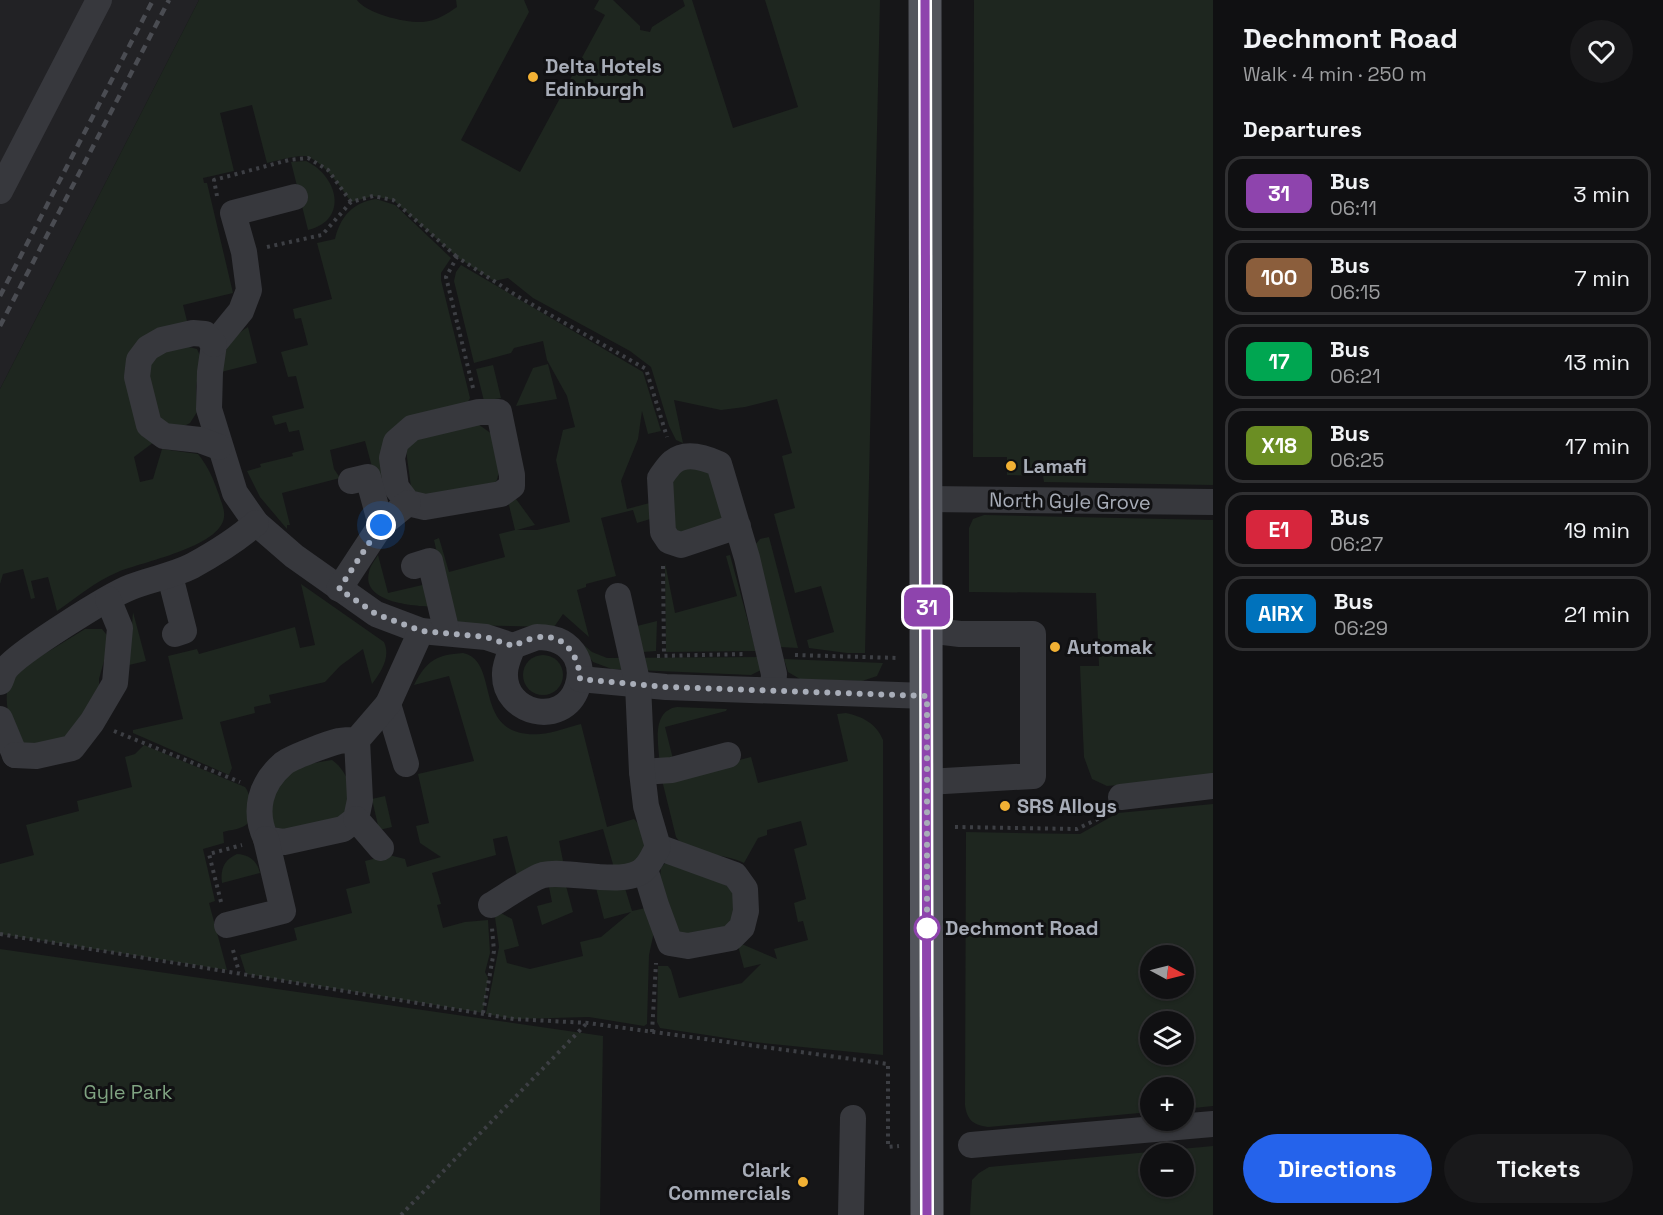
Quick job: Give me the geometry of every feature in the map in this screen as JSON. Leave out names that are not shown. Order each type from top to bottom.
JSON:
[{"type":"main road","points":[[925,0],[927,1215]]},
{"type":"street","points":[[0,191],[99,0]]},
{"type":"street","points":[[295,197],[233,213],[244,252],[249,290],[241,311],[214,344],[210,372],[209,409],[235,493],[256,523],[294,556],[376,614],[422,631],[486,637],[513,646],[537,637],[551,637],[567,645],[580,666],[580,679],[575,694],[563,706],[544,712],[525,708],[516,702],[508,692],[504,673],[513,646]]},
{"type":"street","points":[[214,344],[205,334],[193,333],[162,340],[148,348],[139,360],[137,377],[149,425],[164,436],[200,440],[219,447]]},
{"type":"street","points":[[479,412],[499,412],[512,486],[501,494],[424,507],[408,503],[396,487],[392,458],[396,441],[412,428],[479,412]]},
{"type":"street","points":[[738,526],[681,545],[669,541],[663,532],[660,478],[674,461],[691,456],[704,457],[719,464],[738,526],[774,674],[773,690]]},
{"type":"street","points":[[351,481],[368,477],[381,525]]},
{"type":"street","name":"North Gyle Grove","points":[[927,499],[1213,502]]},
{"type":"street","points":[[339,589],[381,525],[408,503]]},
{"type":"street","points":[[0,682],[6,669],[26,652],[108,599],[130,587],[170,576],[192,566],[241,536],[256,523]]},
{"type":"street","points":[[414,566],[430,561],[447,633]]},
{"type":"street","points":[[170,576],[184,631],[175,634]]},
{"type":"street","points":[[618,596],[638,685],[642,772],[651,858],[670,943],[688,946],[731,938],[742,927],[746,911],[745,889],[735,874],[651,858]]},
{"type":"street","points":[[0,719],[8,762],[72,748],[92,722],[115,683],[120,628],[108,599]]},
{"type":"street","points":[[927,630],[960,634],[1033,634],[1033,776],[927,782]]},
{"type":"street","points":[[266,839],[284,842],[343,829],[356,819],[360,800],[357,740],[388,704],[422,631]]},
{"type":"street","points":[[580,679],[638,685],[927,696]]},
{"type":"street","points":[[388,704],[406,764]]},
{"type":"street","points":[[227,925],[283,911],[266,839],[260,826],[259,804],[273,775],[285,762],[336,741],[357,740]]},
{"type":"street","points":[[642,772],[672,770],[728,755]]},
{"type":"street","points":[[1121,797],[1213,786]]},
{"type":"street","points":[[356,819],[381,848]]},
{"type":"street","points":[[491,905],[521,898],[542,875],[565,873],[601,877],[631,877],[651,858]]},
{"type":"street","points":[[851,1215],[853,1118]]},
{"type":"street","points":[[971,1145],[1213,1124]]},
{"type":"path","points":[[214,180],[219,201]]},
{"type":"path","points":[[244,252],[322,236],[351,202],[373,196],[393,200],[457,257],[517,296],[646,369],[674,461]]},
{"type":"path","points":[[457,257],[446,277],[479,412]]},
{"type":"path","points":[[663,532],[664,656]]},
{"type":"path","points":[[92,722],[263,792]]},
{"type":"path","points":[[927,830],[959,827],[1077,829],[1121,808],[1121,797]]},
{"type":"path","points":[[239,972],[209,854],[266,839]]},
{"type":"path","points":[[483,1013],[494,951],[491,905]]},
{"type":"path","points":[[0,934],[514,1019],[588,1023],[888,1064],[888,1147]]},
{"type":"path","points":[[652,1032],[655,965],[670,943]]},
{"type":"path","points":[[401,1215],[588,1023]]},
{"type":"shaded area","points":[[0,0],[199,0],[0,389]]},
{"type":"green space","points":[[199,0],[357,0],[369,9],[387,17],[423,22],[437,19],[453,10],[457,7],[456,0],[524,0],[529,12],[461,140],[520,172],[605,15],[594,9],[599,0],[613,0],[640,26],[640,30],[650,32],[652,27],[685,6],[683,0],[692,0],[733,128],[798,107],[765,0],[880,0],[865,653],[809,648],[807,640],[834,632],[821,586],[795,593],[774,514],[795,508],[782,456],[792,453],[777,399],[721,410],[674,400],[683,443],[676,440],[669,426],[651,367],[630,351],[533,298],[508,278],[494,281],[457,257],[393,200],[373,196],[351,202],[327,171],[309,157],[295,157],[267,163],[252,105],[220,113],[234,171],[203,178],[204,183],[207,183],[233,293],[183,305],[188,325],[141,349],[154,442],[134,457],[140,482],[153,479],[162,449],[198,454],[215,483],[223,506],[224,517],[220,528],[195,545],[110,576],[57,611],[48,577],[31,581],[35,598],[31,599],[23,569],[3,574],[0,584],[0,389]]},
{"type":"green space","points":[[974,0],[1213,0],[1213,485],[1044,482],[1043,476],[1007,475],[1007,457],[973,457]]},
{"type":"green space","points":[[306,161],[326,177],[332,187],[334,197],[334,208],[329,217],[321,225],[308,230],[291,162]]},
{"type":"green space","points":[[376,199],[395,205],[451,258],[441,273],[441,280],[470,398],[467,404],[416,418],[386,496],[381,500],[365,441],[330,450],[334,469],[340,478],[282,493],[290,525],[287,525],[287,529],[260,497],[247,471],[261,467],[260,464],[293,456],[292,453],[304,450],[299,430],[289,432],[286,422],[275,425],[272,416],[304,408],[296,376],[288,377],[281,352],[308,345],[301,318],[295,319],[293,309],[332,299],[317,243],[335,239],[344,217],[354,207]]},
{"type":"green space","points":[[461,265],[643,372],[661,431],[648,434],[642,411],[638,439],[621,481],[627,509],[657,501],[657,517],[637,523],[633,510],[601,518],[616,576],[586,584],[586,587],[577,590],[589,637],[563,614],[554,627],[460,625],[453,622],[434,540],[439,538],[449,572],[505,557],[499,534],[515,530],[508,501],[516,499],[535,525],[517,530],[537,530],[570,522],[556,460],[563,430],[575,427],[567,396],[547,360],[543,341],[514,348],[511,353],[474,363],[454,281]]},
{"type":"green space","points":[[248,327],[257,363],[221,372],[228,346]]},
{"type":"green space","points":[[185,346],[197,349],[201,358],[196,387],[197,412],[190,423],[174,431],[157,422],[145,365],[157,354]]},
{"type":"green space","points":[[548,364],[557,399],[516,406],[533,368]]},
{"type":"green space","points":[[493,365],[501,398],[484,401],[476,369]]},
{"type":"green space","points":[[475,422],[492,434],[499,472],[496,483],[417,497],[411,487],[406,450],[413,441]]},
{"type":"green space","points":[[700,466],[712,476],[724,515],[722,524],[698,535],[674,531],[671,499],[673,482],[681,471]]},
{"type":"green space","points":[[984,515],[1213,520],[1213,777],[1107,786],[1092,779],[1084,757],[1080,666],[1099,666],[1096,593],[969,592],[969,528],[973,519]]},
{"type":"green space","points":[[769,537],[798,648],[780,647],[755,545],[760,539]]},
{"type":"green space","points":[[378,555],[388,593],[431,583],[437,607],[392,601],[373,591],[369,583],[369,572]]},
{"type":"green space","points":[[730,555],[756,651],[666,652],[665,563],[675,613],[737,596],[726,556]]},
{"type":"green space","points":[[301,584],[384,642],[386,659],[372,684],[363,649],[340,666],[325,682],[269,695],[271,703],[254,707],[255,713],[220,722],[232,768],[229,775],[133,733],[133,730],[183,719],[168,656],[197,649],[199,654],[295,627],[300,648],[315,645]]},
{"type":"green space","points":[[133,612],[146,661],[129,665]]},
{"type":"green space","points":[[657,621],[656,651],[643,652],[629,628]]},
{"type":"green space","points":[[85,629],[102,629],[110,639],[99,679],[99,690],[66,739],[27,746],[14,737],[7,703],[10,680],[15,672]]},
{"type":"green space","points":[[574,637],[592,652],[607,658],[760,657],[761,670],[751,675],[612,669],[593,662]]},
{"type":"green space","points":[[463,653],[475,659],[482,670],[495,713],[504,725],[518,732],[540,734],[581,724],[607,827],[634,819],[644,839],[643,850],[638,860],[614,868],[603,829],[559,841],[564,866],[518,880],[507,836],[493,839],[496,855],[432,873],[441,904],[437,905],[443,928],[465,922],[488,920],[490,953],[485,972],[488,978],[483,1013],[246,974],[240,955],[297,940],[294,928],[352,913],[346,889],[370,883],[365,861],[389,855],[405,859],[407,867],[441,857],[420,843],[416,826],[429,823],[418,774],[474,761],[449,676],[414,685],[423,670],[433,660],[446,655]]},
{"type":"green space","points":[[543,655],[551,656],[557,661],[562,667],[562,683],[557,689],[551,694],[543,695],[535,694],[529,689],[524,683],[523,675],[524,667],[529,661],[535,656]]},
{"type":"green space","points":[[784,659],[883,663],[877,676],[862,681],[800,679],[788,672]]},
{"type":"green space","points":[[677,707],[727,709],[665,727],[674,763],[660,767],[659,722],[668,710]]},
{"type":"green space","points":[[846,713],[868,722],[877,729],[883,740],[883,1055],[753,1042],[660,1028],[657,1022],[658,966],[668,966],[671,970],[679,998],[742,983],[761,964],[744,968],[737,942],[777,959],[774,949],[808,940],[803,921],[798,922],[794,903],[806,899],[794,849],[807,845],[801,821],[767,830],[767,835],[758,838],[744,863],[698,850],[681,843],[676,837],[662,780],[751,757],[758,783],[848,761],[837,714]]},
{"type":"green space","points":[[144,745],[245,787],[249,795],[251,817],[247,824],[223,832],[224,843],[203,849],[215,901],[209,903],[227,970],[0,934],[0,864],[34,855],[26,825],[79,811],[77,801],[132,787],[125,757],[135,754]]},
{"type":"green space","points":[[332,760],[343,771],[348,784],[349,798],[346,813],[333,821],[289,832],[275,827],[268,813],[283,779],[296,768]]},
{"type":"green space","points":[[385,796],[392,827],[379,830],[372,799]]},
{"type":"green space","points":[[1213,804],[1213,1106],[1194,1108],[1194,1077],[1140,1077],[1140,1113],[988,1127],[978,1125],[969,1118],[965,1105],[966,832],[1080,834],[1118,813]]},
{"type":"green space","points":[[237,854],[252,859],[260,873],[222,883],[224,866]]},
{"type":"green space","points":[[665,863],[673,863],[735,889],[740,911],[724,932],[680,934],[670,924],[660,876],[661,868]]},
{"type":"green space","points":[[595,884],[624,885],[632,911],[650,907],[655,927],[649,955],[647,1024],[644,1026],[589,1017],[514,1019],[486,1014],[499,947],[495,917],[499,912],[512,919],[519,946],[504,950],[507,963],[530,969],[583,956],[580,942],[601,937],[631,912],[604,919]]},
{"type":"green space","points":[[566,886],[573,912],[542,925],[537,906],[552,902],[549,887]]},
{"type":"green space","name":"Gyle Park","points":[[0,949],[603,1036],[600,1215],[0,1215]]},
{"type":"green space","points":[[1213,1146],[1213,1215],[970,1215],[972,1180],[989,1167],[1140,1153],[1140,1197],[1194,1197],[1194,1148]]},
{"type":"railway","points":[[0,296],[153,0]]},
{"type":"railway","points":[[0,326],[169,0]]},
{"type":"bus line","name":"31","points":[[925,0],[927,1215]]},
{"type":"place","name":"Delta Hotels Edinburgh","points":[[533,77]]},
{"type":"place","name":"Lamafi","points":[[1011,466]]},
{"type":"place","name":"Automak","points":[[1055,647]]},
{"type":"place","name":"SRS Alloys","points":[[1005,806]]},
{"type":"place","name":"Dechmont Road","points":[[927,928]]},
{"type":"place","name":"Clark Commercials","points":[[803,1182]]},
{"type":"route","points":[[381,525],[339,589],[376,614],[422,631],[486,637],[513,646],[537,637],[551,637],[567,645],[575,655],[580,666],[580,679],[666,687],[927,696],[927,928]]}]
